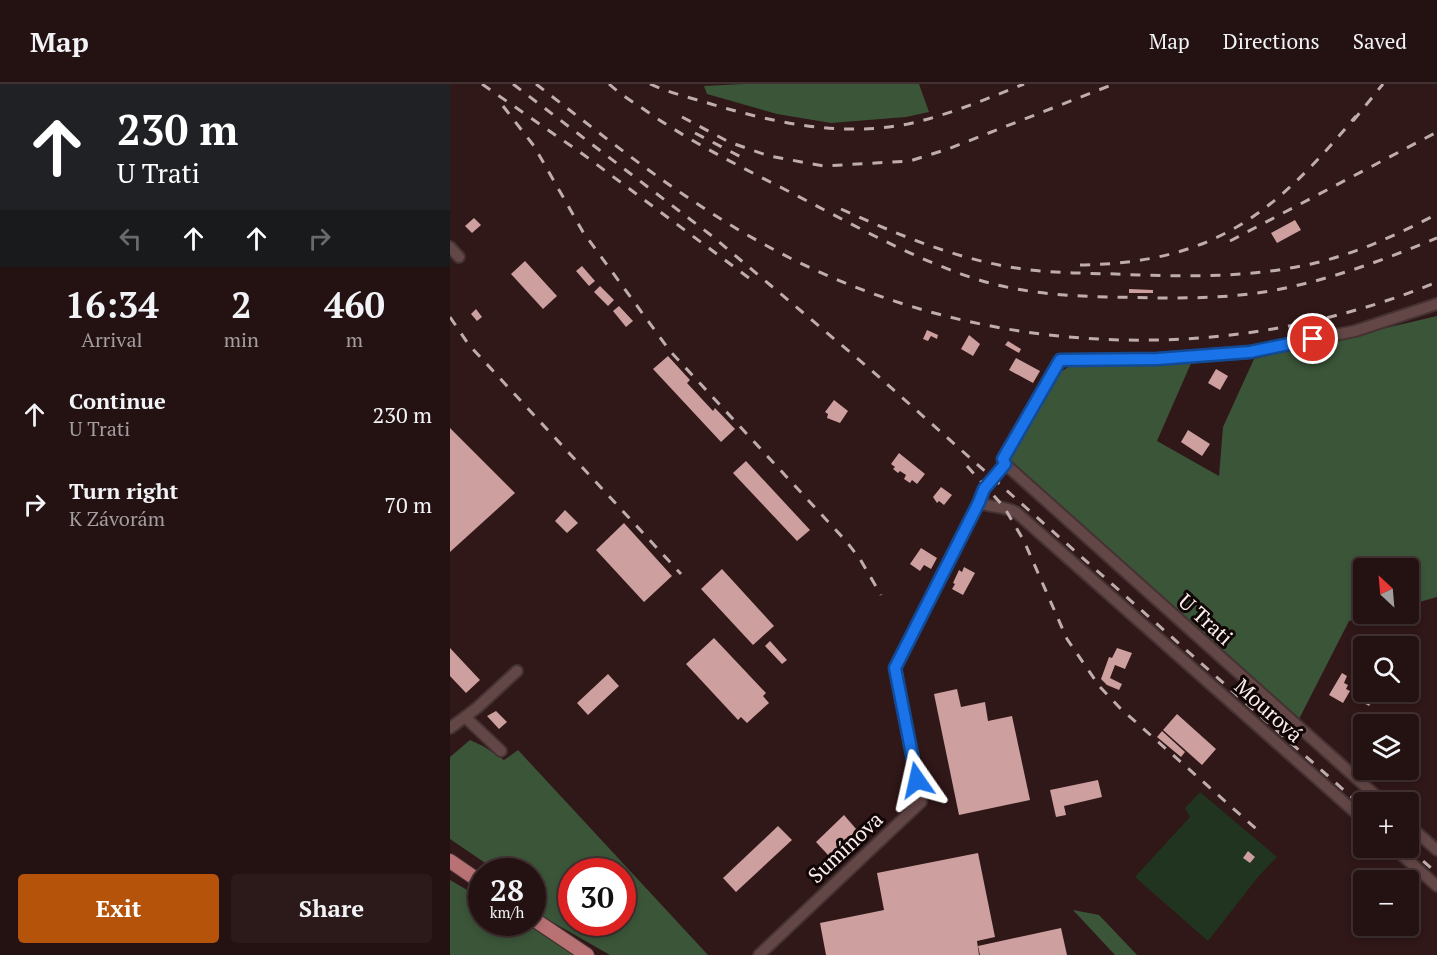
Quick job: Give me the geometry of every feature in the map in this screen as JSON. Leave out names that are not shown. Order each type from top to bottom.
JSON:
[{"type":"main road","points":[[450,861],[468,873]]},
{"type":"main road","points":[[546,927],[587,955]]},
{"type":"street","points":[[450,248],[459,257]]},
{"type":"street","points":[[1004,462],[1060,360],[1157,359],[1250,352],[1355,331],[1437,304]]},
{"type":"street","name":"Sumínova","points":[[759,955],[921,802],[895,668],[984,489],[1004,462]]},
{"type":"street","name":"U Trati","points":[[1004,462],[1372,792]]},
{"type":"street","name":"Mourová","points":[[979,502],[986,506],[1009,508],[1017,513],[1353,810]]},
{"type":"street","points":[[450,728],[478,707],[517,671]]},
{"type":"street","points":[[465,717],[501,751]]},
{"type":"street","points":[[1419,834],[1437,850]]},
{"type":"street","points":[[1406,858],[1437,885]]},
{"type":"green space","points":[[919,84],[929,112],[906,117],[831,123],[777,114],[707,94],[704,86]]},
{"type":"green space","points":[[1437,316],[1437,597],[1419,602],[1419,558],[1353,558],[1353,620],[1349,621],[1298,721],[1010,460],[1062,371],[1070,366],[1192,361],[1157,441],[1219,476],[1223,427],[1254,359]]},
{"type":"green space","points":[[470,740],[504,760],[518,750],[618,858],[558,858],[558,925],[546,918],[546,858],[478,858],[450,839],[450,757]]},
{"type":"green space","points":[[1200,792],[1277,857],[1258,877],[1208,941],[1135,877],[1190,817],[1185,808]]},
{"type":"green space","points":[[636,877],[708,955],[610,955],[577,936],[636,936]]},
{"type":"green space","points":[[450,880],[468,890],[468,936],[544,936],[573,955],[450,955]]},
{"type":"green space","points":[[1073,910],[1099,915],[1137,955],[1115,955]]},
{"type":"building","points":[[474,218],[481,225],[472,233],[465,226]]},
{"type":"building","points":[[1295,220],[1301,230],[1277,243],[1271,233]]},
{"type":"building","points":[[525,261],[557,296],[543,309],[511,274]]},
{"type":"building","points":[[582,266],[595,281],[589,286],[576,271]]},
{"type":"building","points":[[600,286],[614,300],[608,306],[594,292]]},
{"type":"building","points":[[1129,289],[1153,290],[1153,293],[1129,293]]},
{"type":"building","points":[[619,306],[633,321],[626,327],[613,311]]},
{"type":"building","points":[[476,309],[482,317],[477,321],[471,314]]},
{"type":"building","points":[[927,330],[938,335],[937,339],[931,336],[928,341],[923,339]]},
{"type":"building","points":[[969,335],[980,344],[973,356],[961,349]]},
{"type":"building","points":[[1008,341],[1021,349],[1019,353],[1005,345]]},
{"type":"building","points":[[668,356],[690,380],[687,383],[713,411],[715,408],[735,429],[721,442],[653,369]]},
{"type":"building","points":[[1016,358],[1040,371],[1033,383],[1009,370]]},
{"type":"building","points":[[1216,369],[1228,376],[1220,390],[1208,383]]},
{"type":"building","points":[[834,400],[848,411],[840,423],[827,418],[828,414],[825,412]]},
{"type":"building","points":[[450,428],[515,493],[450,552]]},
{"type":"building","points":[[1188,430],[1210,444],[1202,456],[1181,442]]},
{"type":"building","points":[[899,453],[925,474],[917,484],[912,480],[910,483],[904,479],[906,475],[893,469],[895,467],[891,464]]},
{"type":"building","points":[[746,461],[810,530],[797,541],[733,473]]},
{"type":"building","points":[[941,487],[952,495],[944,505],[939,501],[937,503],[933,497]]},
{"type":"building","points":[[565,510],[578,523],[567,533],[555,521]]},
{"type":"building","points":[[624,523],[672,576],[644,602],[596,550]]},
{"type":"building","points":[[921,548],[937,558],[931,569],[924,565],[920,571],[910,564]]},
{"type":"building","points":[[964,567],[975,573],[963,595],[952,589],[959,570],[962,572]]},
{"type":"building","points":[[722,569],[774,626],[753,645],[701,589]]},
{"type":"building","points":[[714,638],[766,693],[763,696],[769,703],[747,723],[741,717],[738,720],[686,664]]},
{"type":"building","points":[[770,641],[787,660],[782,664],[765,646]]},
{"type":"building","points":[[450,648],[480,680],[466,693],[450,676]]},
{"type":"building","points":[[1117,648],[1132,653],[1125,669],[1115,665],[1110,678],[1122,684],[1119,690],[1107,685],[1101,679],[1109,657],[1112,658]]},
{"type":"building","points":[[1342,673],[1347,676],[1344,683],[1348,685],[1346,689],[1350,691],[1343,703],[1329,695]]},
{"type":"building","points":[[608,674],[619,686],[588,715],[577,703]]},
{"type":"building","points":[[957,689],[961,707],[985,702],[988,721],[1012,716],[1030,800],[959,815],[934,694]]},
{"type":"building","points":[[496,711],[507,722],[499,729],[487,716]]},
{"type":"building","points":[[1177,714],[1216,749],[1202,765],[1163,730]]},
{"type":"building","points":[[1162,731],[1185,752],[1181,757],[1157,737]]},
{"type":"building","points":[[1098,780],[1102,797],[1064,806],[1066,815],[1056,817],[1050,790]]},
{"type":"building","points":[[844,815],[857,830],[829,856],[816,842]]},
{"type":"building","points":[[778,826],[792,840],[736,892],[723,878]]},
{"type":"building","points":[[1248,851],[1255,857],[1250,863],[1243,858]]},
{"type":"building","points":[[978,853],[995,937],[977,941],[979,955],[826,955],[820,923],[884,910],[877,873]]},
{"type":"building","points":[[1061,928],[1067,955],[980,955],[978,946]]},
{"type":"railway","points":[[482,84],[584,155],[749,278]]},
{"type":"railway","points":[[513,84],[712,236],[870,369],[1353,798]]},
{"type":"railway","points":[[536,84],[678,191],[769,247],[847,284],[929,312],[1014,330],[1099,339],[1185,339],[1271,329],[1355,310],[1437,282]]},
{"type":"railway","points":[[609,84],[629,100],[694,141],[855,226],[926,260],[976,279],[1009,288],[1094,297],[1188,298],[1245,295],[1331,277],[1437,238]]},
{"type":"railway","points":[[650,84],[759,117],[808,126],[858,129],[908,124],[938,116],[1024,84]]},
{"type":"railway","points":[[682,117],[729,142],[769,156],[824,166],[910,161],[948,149],[1114,84]]},
{"type":"railway","points":[[1353,121],[1383,84]]},
{"type":"railway","points":[[503,106],[534,146],[583,232],[670,351],[846,541],[860,559],[881,595]]},
{"type":"railway","points":[[1080,265],[1127,262],[1168,255],[1205,243],[1238,227],[1268,206],[1297,180],[1356,116]]},
{"type":"railway","points":[[1230,241],[1437,132]]},
{"type":"railway","points":[[695,133],[743,158]]},
{"type":"railway","points":[[841,209],[879,226],[958,255],[999,265],[1057,272],[1165,276],[1239,274],[1311,264],[1376,243],[1437,214]]},
{"type":"railway","points":[[450,317],[469,345],[681,574]]},
{"type":"railway","points":[[967,466],[1004,507],[1024,541],[1067,639],[1100,687],[1120,708],[1262,834]]},
{"type":"railway","points":[[1419,857],[1437,873]]},
{"type":"route","points":[[917,780],[895,668],[984,489],[1005,464],[1003,459],[1060,360],[1157,359],[1250,352],[1313,339]]}]
